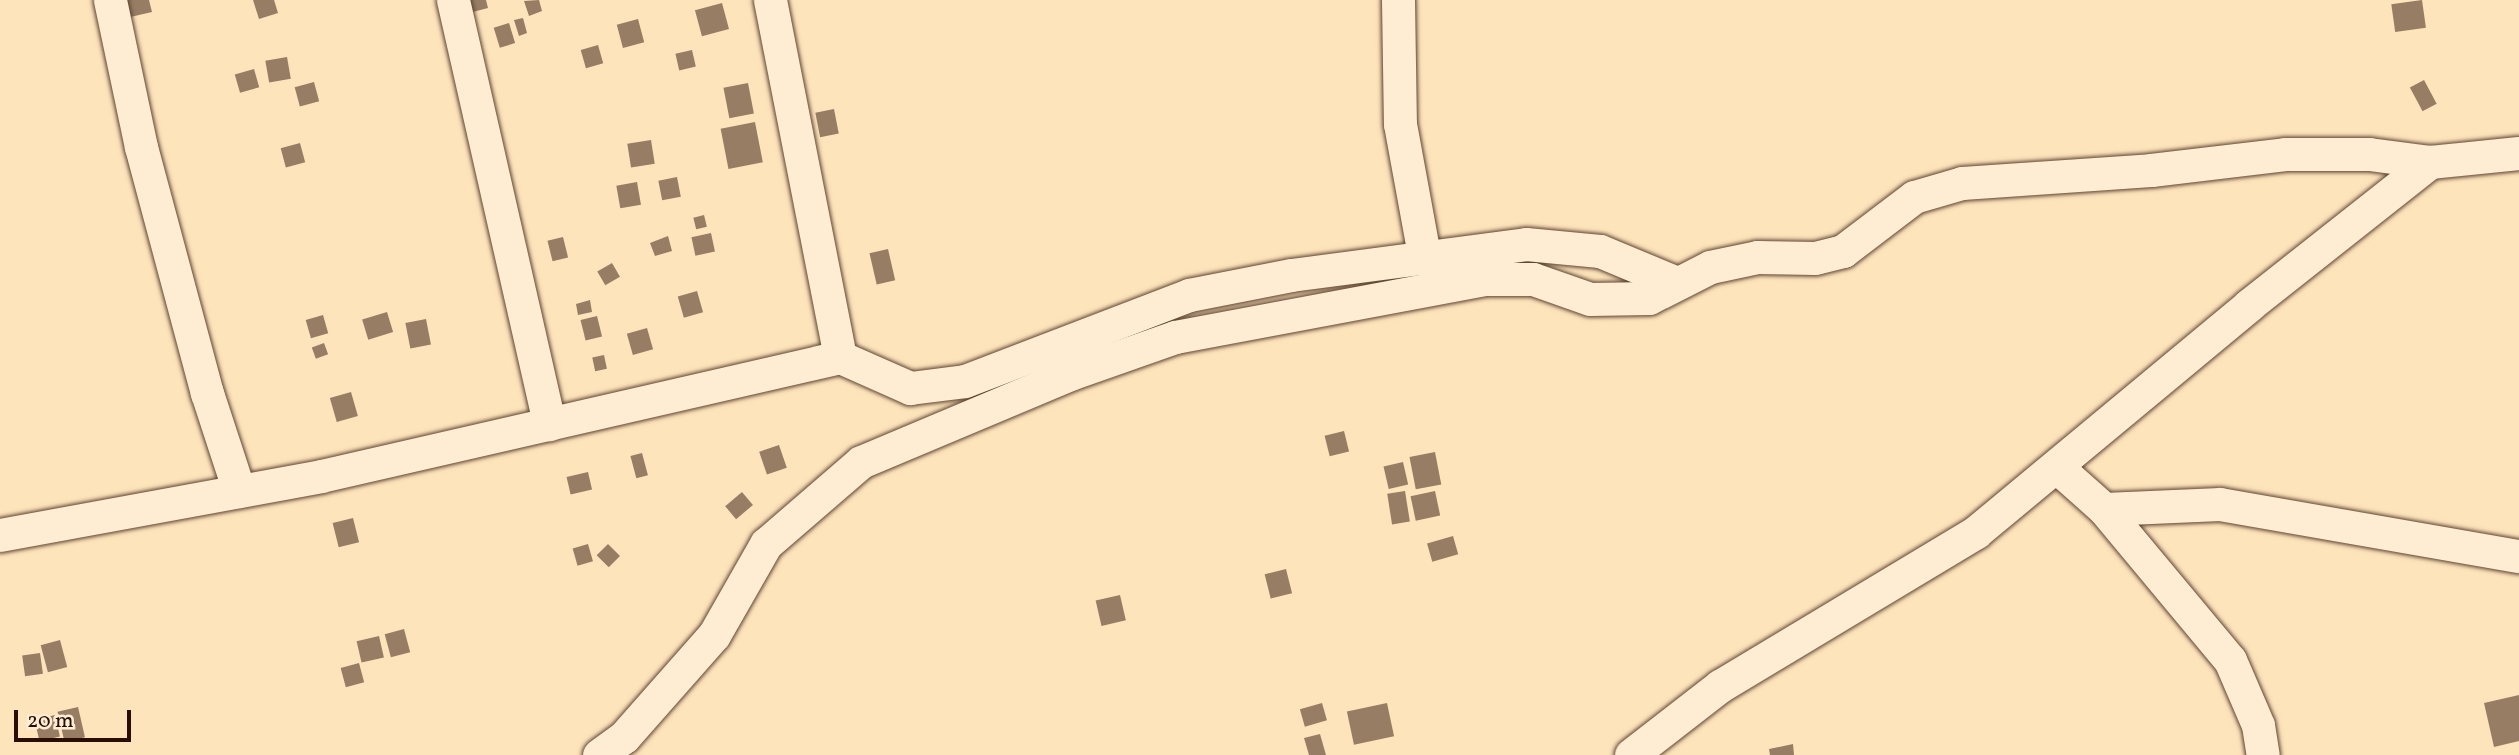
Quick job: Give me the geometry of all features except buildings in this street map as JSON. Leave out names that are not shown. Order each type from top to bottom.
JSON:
[{"type":"street","points":[[110,0],[141,147],[207,393],[239,491]]},
{"type":"street","points":[[453,0],[548,424]]},
{"type":"street","points":[[770,0],[840,356]]},
{"type":"street","points":[[1398,0],[1400,124],[1425,260]]},
{"type":"street","points":[[598,755],[624,737],[714,635],[766,544],[860,462],[1070,374],[1188,335],[1485,279],[1533,279],[1590,299],[1617,302],[1648,298],[1710,267],[1757,257],[1815,258],[1843,251],[1914,197],[1962,183],[2151,170],[2285,154],[2369,154],[2430,162],[2519,153]]},
{"type":"street","points":[[1631,755],[1720,686],[1976,532],[2058,468],[2249,305],[2430,162]]},
{"type":"street","points":[[0,535],[239,491],[548,424],[840,356],[910,387],[965,381],[1189,295],[1291,275],[1425,260],[1526,244],[1600,251],[1676,283]]},
{"type":"street","points":[[2058,468],[2104,509],[2230,660],[2258,725],[2263,755]]},
{"type":"street","points":[[2104,509],[2220,504],[2519,556]]}]
